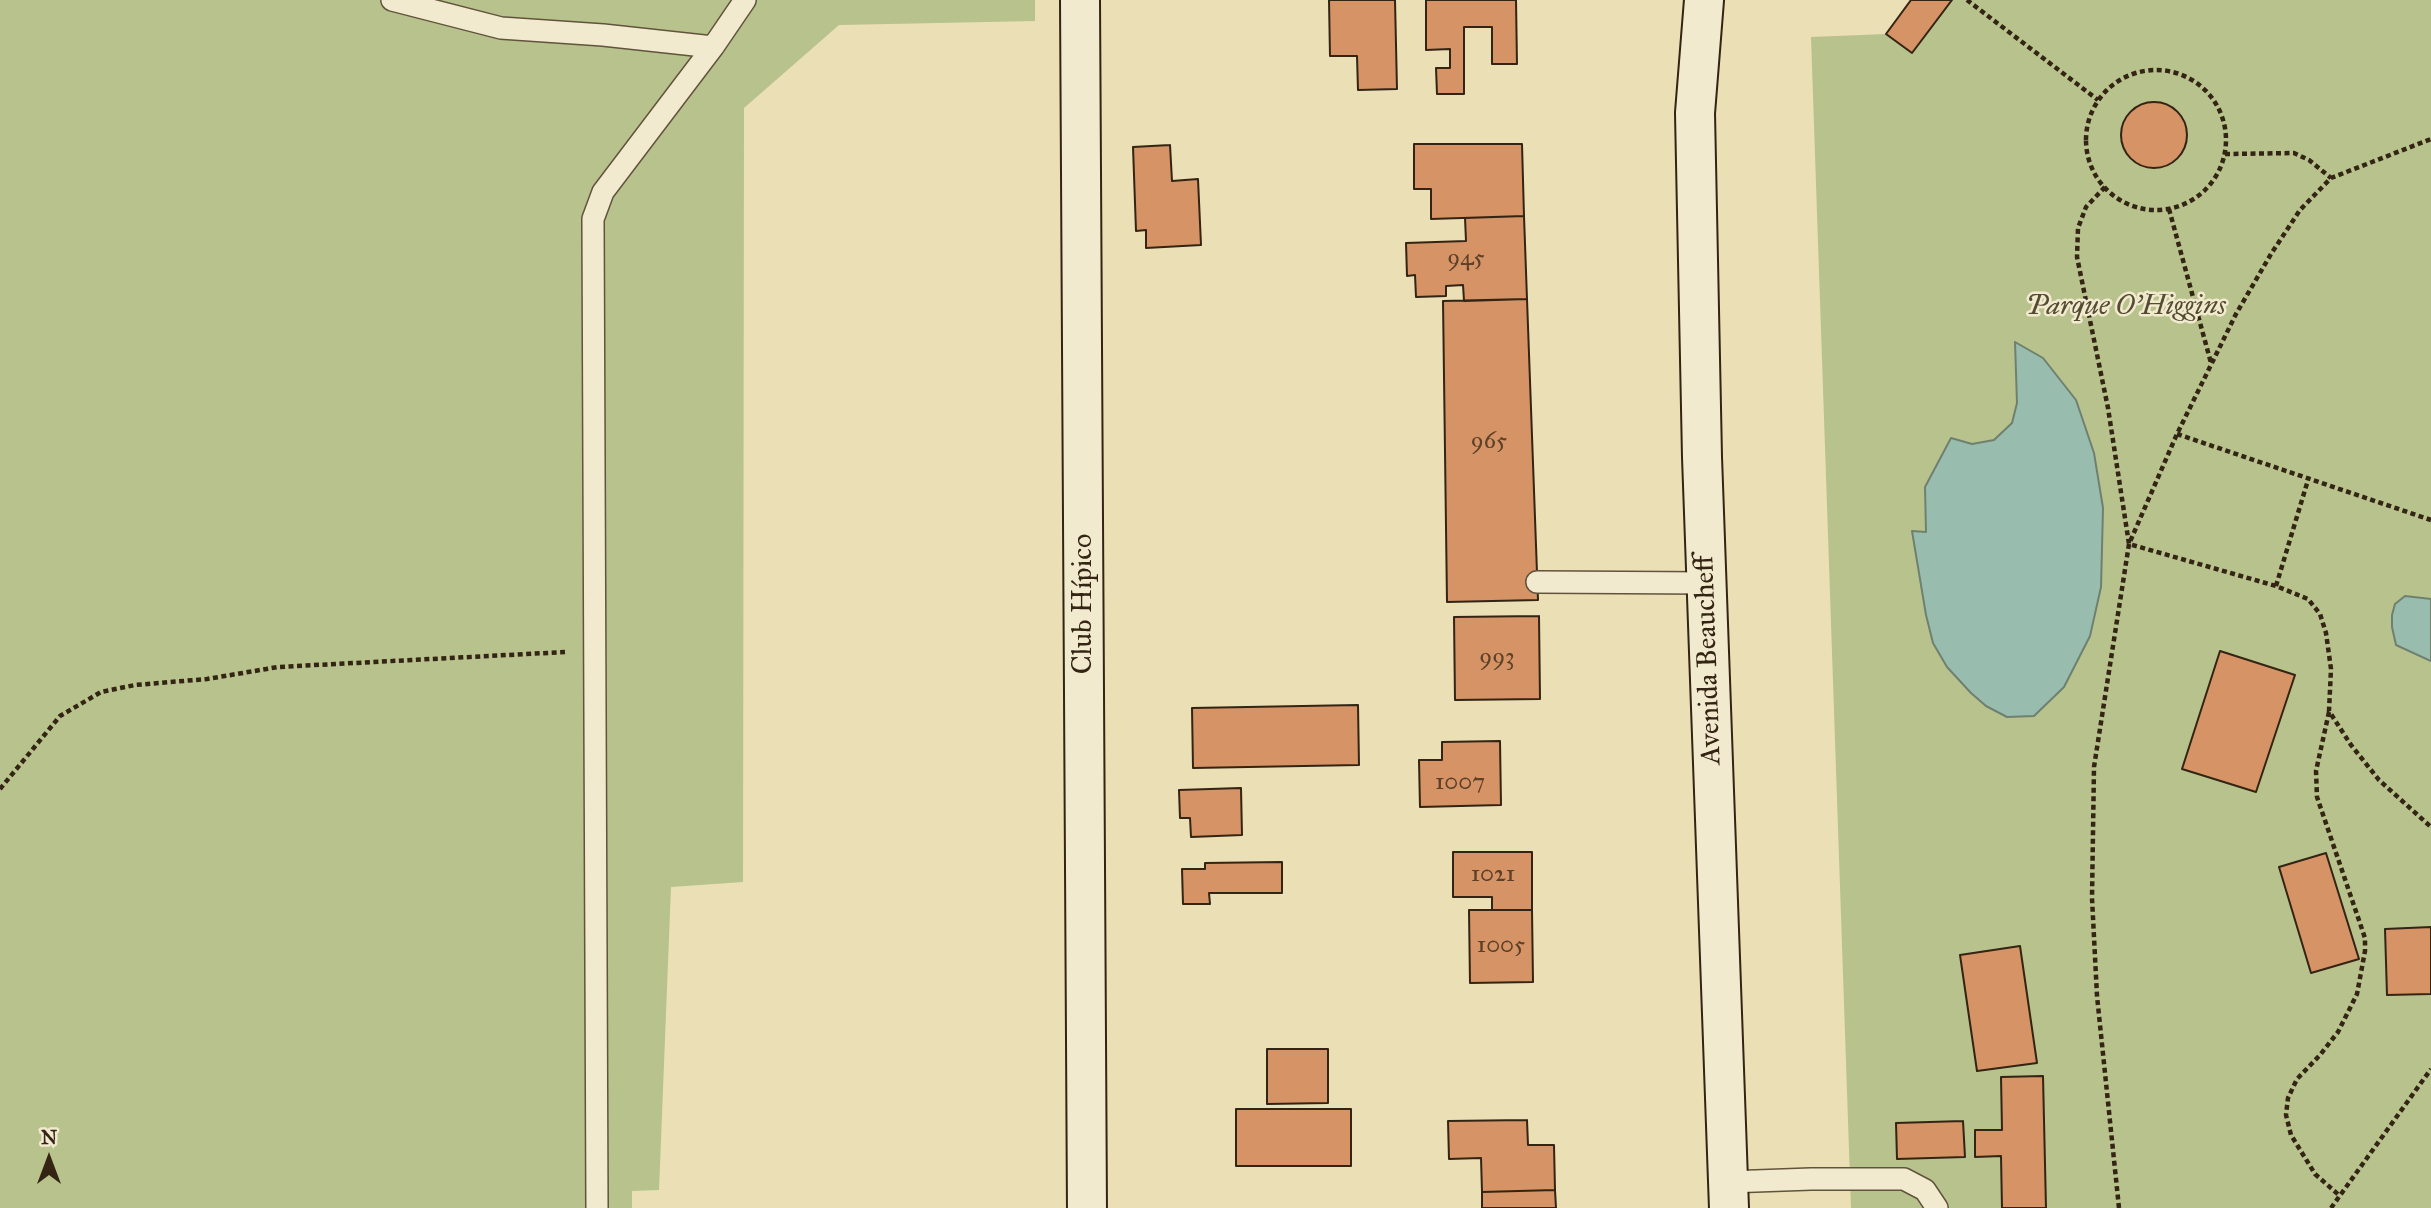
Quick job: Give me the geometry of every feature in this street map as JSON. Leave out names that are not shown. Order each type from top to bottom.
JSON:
[{"type":"main road","name":"Club Hípico","points":[[1080,0],[1087,1208]]},
{"type":"main road","name":"Avenida Beaucheff","points":[[1679,0],[1695,113]]},
{"type":"main road","name":"Avenida Beaucheff","points":[[1704,0],[1695,113],[1707,583],[1729,1195]]},
{"type":"lane","points":[[392,0],[501,28],[603,35],[713,47]]},
{"type":"lane","points":[[597,1208],[593,219],[603,192],[713,47],[744,0]]},
{"type":"lane","points":[[1537,582],[1707,583]]},
{"type":"lane","points":[[1729,1195],[1811,1179],[1903,1179],[1925,1190],[1937,1208]]},
{"type":"path","points":[[1967,0],[2098,100]]},
{"type":"path","points":[[2146,70],[2166,70],[2184,75],[2200,85],[2214,99],[2222,116],[2226,135],[2225,154],[2218,173],[2205,190],[2188,202],[2169,209],[2146,209],[2123,201],[2105,187],[2094,172],[2087,154],[2086,135],[2098,100],[2111,85],[2146,70]]},
{"type":"path","points":[[2119,1208],[2097,996],[2092,885],[2094,767],[2129,544],[2177,434],[2236,314],[2300,210],[2331,178],[2431,139]]},
{"type":"path","points":[[2225,154],[2294,153],[2309,160],[2331,178]]},
{"type":"path","points":[[2105,187],[2086,207],[2078,228],[2077,257],[2108,408],[2129,544]]},
{"type":"path","points":[[2169,209],[2211,364]]},
{"type":"path","points":[[2177,434],[2431,520]]},
{"type":"path","points":[[2276,586],[2308,480]]},
{"type":"path","points":[[2129,544],[2276,586],[2308,599],[2320,614],[2326,633],[2331,669],[2329,711],[2316,771],[2318,797],[2365,937],[2365,951],[2357,994],[2338,1032],[2297,1079],[2288,1098],[2286,1115],[2291,1135],[2315,1174],[2340,1196]]},
{"type":"path","points":[[0,789],[61,716],[101,692],[135,685],[207,679],[278,667],[595,651]]},
{"type":"path","points":[[2329,711],[2351,745],[2379,780],[2431,827]]},
{"type":"path","points":[[2331,1208],[2431,1069]]},
{"type":"green space","points":[[0,0],[1035,0],[1035,21],[839,25],[744,108],[743,882],[671,887],[659,1190],[632,1191],[632,1208],[0,1208]]},
{"type":"green space","name":"Parque O'Higgins","points":[[1911,0],[2431,0],[2431,1208],[1851,1208],[1811,37],[1886,34]]},
{"type":"shaded area","points":[[2015,342],[2043,358],[2076,400],[2094,453],[2103,508],[2101,587],[2090,636],[2064,687],[2034,716],[2007,717],[1986,706],[1971,693],[1947,667],[1933,643],[1912,531],[1926,532],[1925,487],[1951,438],[1972,444],[1994,440],[2012,423],[2017,403]]},
{"type":"shaded area","points":[[2405,596],[2431,599],[2431,661],[2396,645],[2392,615],[2395,604]]},
{"type":"building","points":[[1329,0],[1395,0],[1397,89],[1358,90],[1357,56],[1330,56]]},
{"type":"building","points":[[1426,0],[1516,0],[1517,64],[1492,64],[1492,27],[1464,27],[1464,94],[1437,94],[1436,68],[1450,68],[1450,49],[1426,50]]},
{"type":"building","points":[[1911,0],[1952,0],[1912,53],[1886,34]]},
{"type":"building","points":[[2154,102],[2167,105],[2177,112],[2184,122],[2187,135],[2184,148],[2177,158],[2167,165],[2154,168],[2141,165],[2131,158],[2124,148],[2121,135],[2124,122],[2131,112],[2141,105]]},
{"type":"building","points":[[1414,144],[1522,144],[1524,216],[1431,219],[1431,189],[1414,189]]},
{"type":"building","points":[[1170,145],[1172,181],[1198,179],[1201,245],[1146,248],[1146,230],[1136,231],[1133,147]]},
{"type":"building","points":[[1524,216],[1527,299],[1464,301],[1463,285],[1446,286],[1446,296],[1416,297],[1415,275],[1407,276],[1406,243],[1466,241],[1465,218]]},
{"type":"building","points":[[1527,299],[1538,600],[1447,602],[1443,301]]},
{"type":"building","points":[[1539,616],[1540,699],[1455,700],[1454,617]]},
{"type":"building","points":[[2220,651],[2295,675],[2256,792],[2182,769]]},
{"type":"building","points":[[1358,705],[1359,765],[1193,768],[1192,708]]},
{"type":"building","points":[[1500,741],[1501,805],[1420,807],[1419,760],[1442,760],[1442,742]]},
{"type":"building","points":[[1241,788],[1242,835],[1191,837],[1190,818],[1180,818],[1179,790]]},
{"type":"building","points":[[1453,852],[1532,852],[1532,910],[1492,910],[1492,897],[1453,897]]},
{"type":"building","points":[[2326,853],[2359,959],[2311,973],[2279,867]]},
{"type":"building","points":[[1282,862],[1282,893],[1209,893],[1210,904],[1183,904],[1182,869],[1205,869],[1205,863]]},
{"type":"building","points":[[1469,910],[1532,910],[1533,982],[1470,983]]},
{"type":"building","points":[[2431,927],[2431,994],[2387,995],[2385,929]]},
{"type":"building","points":[[2020,946],[2037,1063],[1977,1071],[1960,955]]},
{"type":"building","points":[[1267,1049],[1328,1049],[1328,1103],[1267,1104]]},
{"type":"building","points":[[2043,1076],[2046,1208],[2002,1208],[2001,1156],[1975,1157],[1975,1130],[2002,1130],[2001,1077]]},
{"type":"building","points":[[1236,1109],[1351,1109],[1351,1166],[1236,1166]]},
{"type":"building","points":[[1527,1120],[1528,1145],[1554,1145],[1555,1190],[1482,1192],[1481,1158],[1449,1159],[1448,1121]]},
{"type":"building","points":[[1963,1121],[1965,1157],[1897,1159],[1896,1123]]},
{"type":"building","points":[[1555,1190],[1556,1208],[1482,1208],[1482,1192]]}]
